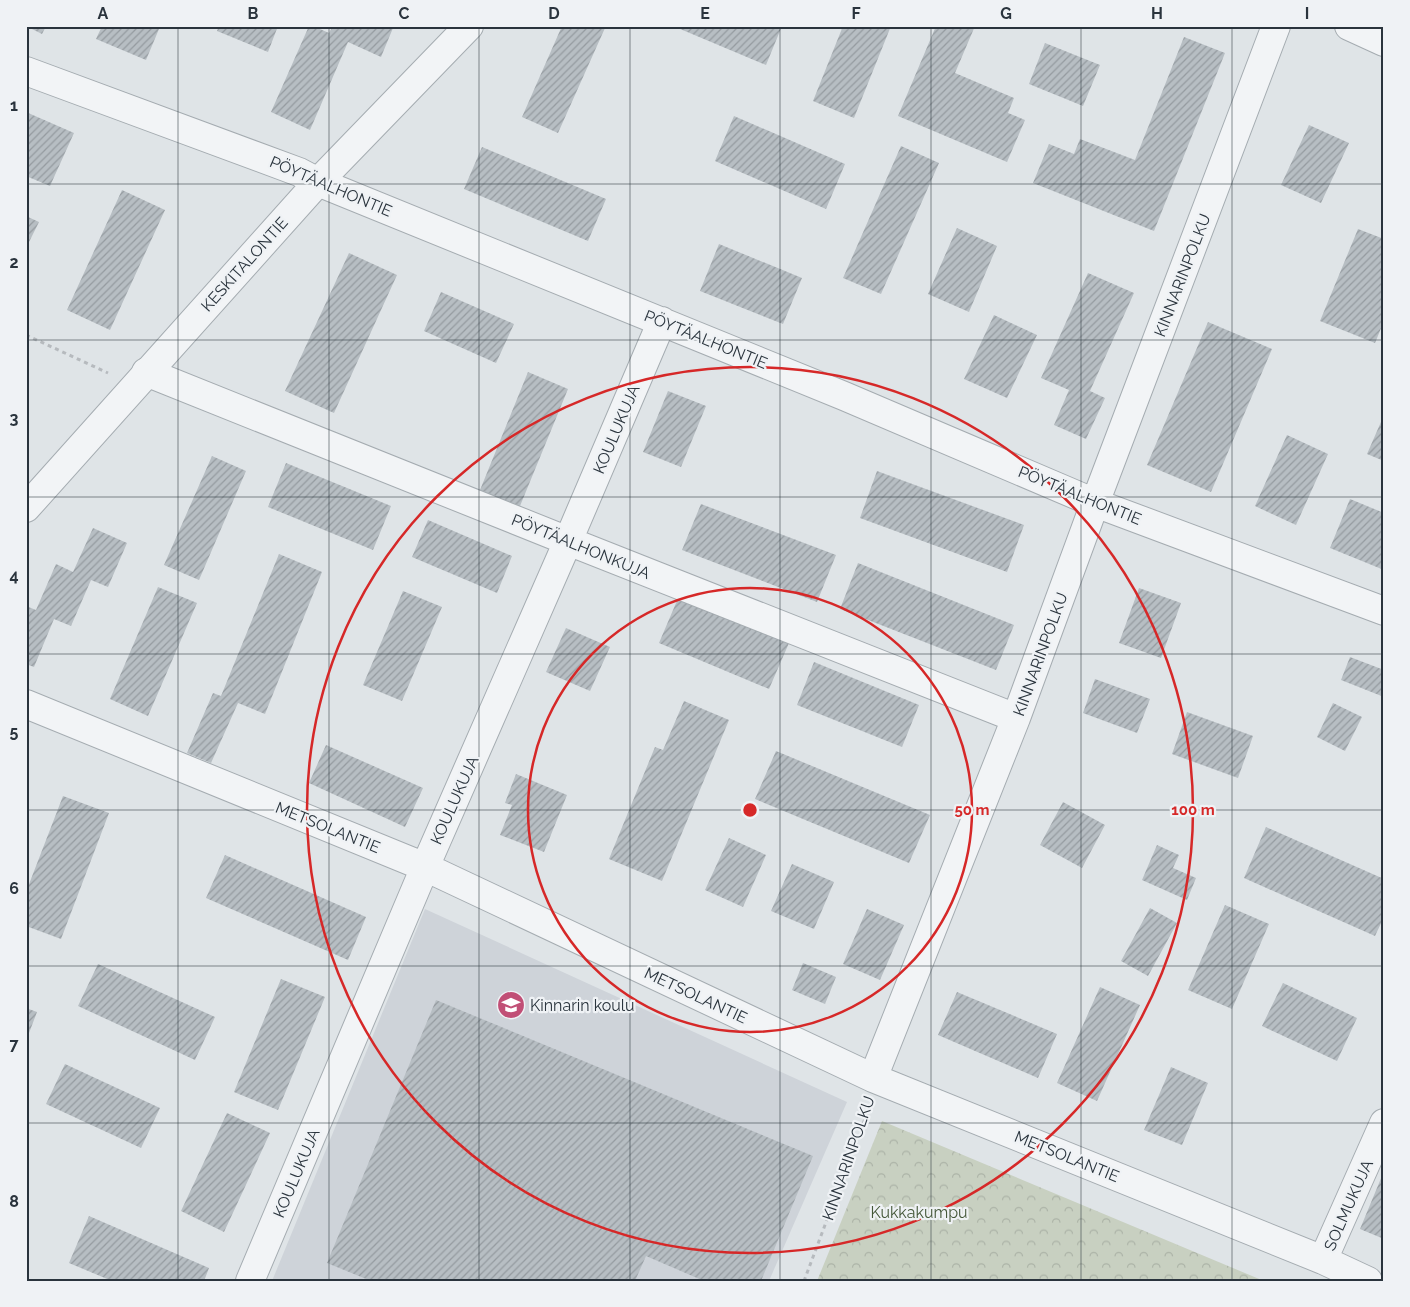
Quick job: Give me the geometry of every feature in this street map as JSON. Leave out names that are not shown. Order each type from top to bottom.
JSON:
[{"type":"street","name":"KESKITALONTIE","points":[[26,508],[318,182],[469,26]]},
{"type":"street","name":"KINNARINPOLKU","points":[[873,1078],[1016,718],[1095,503],[1276,26]]},
{"type":"street","points":[[1349,26],[1384,42]]},
{"type":"street","name":"PÖYTÄALHONTIE","points":[[26,71],[299,172],[318,182],[853,399],[1095,503],[1384,611]]},
{"type":"street","name":"KOULUKUJA","points":[[250,1281],[425,867],[662,321]]},
{"type":"street","name":"PÖYTÄALHONKUJA","points":[[146,372],[1016,718]]},
{"type":"street","name":"METSOLANTIE","points":[[26,704],[425,867],[873,1078],[1324,1260],[1368,1281]]},
{"type":"street","name":"SOLMUKUJA","points":[[1324,1260],[1384,1123]]},
{"type":"path","points":[[26,335],[109,373]]},
{"type":"path","name":"KINNARINPOLKU","points":[[804,1281],[873,1099],[873,1078]]},
{"type":"shaded area","name":"Kinnarin koulu","points":[[425,909],[847,1102],[769,1281],[272,1281]]},
{"type":"green space","name":"Kukkakumpu","points":[[882,1121],[1264,1281],[817,1281]]},
{"type":"building","points":[[26,26],[46,26],[42,34]]},
{"type":"building","points":[[102,26],[152,26],[159,29],[146,60],[96,39]]},
{"type":"building","points":[[219,26],[278,26],[268,52],[217,31]]},
{"type":"building","points":[[309,26],[329,33],[333,26],[390,26],[393,28],[381,57],[348,42],[310,130],[271,112]]},
{"type":"building","points":[[562,26],[605,28],[558,133],[522,117]]},
{"type":"building","points":[[673,26],[782,26],[766,65]]},
{"type":"building","points":[[843,26],[891,26],[854,118],[813,101]]},
{"type":"building","points":[[936,26],[975,26],[955,73],[1014,98],[1008,113],[1025,120],[1007,162],[898,116]]},
{"type":"building","points":[[1184,37],[1225,53],[1154,231],[1033,183],[1049,144],[1074,154],[1080,139],[1135,160]]},
{"type":"building","points":[[1045,43],[1100,65],[1083,106],[1029,84]]},
{"type":"building","points":[[26,112],[74,133],[50,186],[26,176]]},
{"type":"building","points":[[734,116],[845,164],[826,209],[715,161]]},
{"type":"building","points":[[1309,125],[1349,143],[1321,203],[1281,185]]},
{"type":"building","points":[[901,146],[939,163],[881,294],[843,278]]},
{"type":"building","points":[[482,147],[606,199],[588,241],[464,189]]},
{"type":"building","points":[[122,190],[165,210],[110,330],[67,310]]},
{"type":"building","points":[[26,216],[39,222],[26,248]]},
{"type":"building","points":[[957,228],[997,246],[969,312],[928,294]]},
{"type":"building","points":[[1358,229],[1384,239],[1384,321],[1375,343],[1320,321]]},
{"type":"building","points":[[719,244],[802,278],[783,324],[700,291]]},
{"type":"building","points":[[349,253],[397,275],[334,413],[285,391]]},
{"type":"building","points":[[1088,273],[1134,293],[1090,391],[1105,398],[1086,439],[1054,425],[1069,390],[1041,378]]},
{"type":"building","points":[[441,292],[514,324],[496,363],[424,331]]},
{"type":"building","points":[[994,315],[1037,335],[1007,398],[964,379]]},
{"type":"building","points":[[1208,322],[1272,349],[1211,492],[1147,465]]},
{"type":"building","points":[[528,372],[568,389],[520,506],[480,490]]},
{"type":"building","points":[[668,391],[706,406],[681,467],[643,452]]},
{"type":"building","points":[[1384,415],[1384,461],[1367,454]]},
{"type":"building","points":[[1287,435],[1328,454],[1296,525],[1255,506]]},
{"type":"building","points":[[212,456],[246,471],[199,580],[164,565]]},
{"type":"building","points":[[286,463],[391,506],[373,550],[268,507]]},
{"type":"building","points":[[877,471],[1024,525],[1007,572],[860,518]]},
{"type":"building","points":[[1350,499],[1384,513],[1384,570],[1330,548]]},
{"type":"building","points":[[701,504],[836,555],[817,602],[682,550]]},
{"type":"building","points":[[428,520],[512,556],[497,593],[412,557]]},
{"type":"building","points":[[93,528],[127,543],[108,587],[91,580],[71,626],[54,619],[34,667],[26,664],[26,606],[36,610],[56,564],[73,572]]},
{"type":"building","points":[[279,554],[322,572],[265,714],[238,703],[211,763],[187,753],[213,693],[221,696]]},
{"type":"building","points":[[858,563],[1014,625],[996,670],[840,609]]},
{"type":"building","points":[[158,587],[197,603],[148,716],[110,699]]},
{"type":"building","points":[[1139,588],[1181,603],[1161,658],[1119,643]]},
{"type":"building","points":[[403,591],[442,607],[402,701],[363,685]]},
{"type":"building","points":[[679,596],[789,643],[769,689],[659,643]]},
{"type":"building","points":[[566,628],[610,647],[590,691],[546,672]]},
{"type":"building","points":[[1350,657],[1384,670],[1384,697],[1341,680]]},
{"type":"building","points":[[814,662],[919,705],[902,747],[797,705]]},
{"type":"building","points":[[1095,679],[1150,699],[1137,733],[1083,713]]},
{"type":"building","points":[[684,701],[729,720],[662,881],[609,859],[655,747],[663,750]]},
{"type":"building","points":[[1333,703],[1362,717],[1345,751],[1317,737]]},
{"type":"building","points":[[1187,712],[1253,736],[1238,778],[1172,754]]},
{"type":"building","points":[[326,745],[423,788],[405,827],[309,783]]},
{"type":"building","points":[[776,751],[930,815],[909,863],[755,799]]},
{"type":"building","points":[[516,774],[567,795],[544,852],[500,835],[512,805],[505,803]]},
{"type":"building","points":[[63,796],[109,813],[61,939],[26,926],[26,892]]},
{"type":"building","points":[[1063,802],[1105,825],[1082,868],[1040,845]]},
{"type":"building","points":[[1266,827],[1384,879],[1384,917],[1375,936],[1244,878]]},
{"type":"building","points":[[729,838],[766,855],[743,907],[705,890]]},
{"type":"building","points":[[1157,845],[1179,855],[1173,868],[1196,878],[1187,900],[1142,880]]},
{"type":"building","points":[[225,855],[366,917],[348,960],[206,898]]},
{"type":"building","points":[[792,864],[834,882],[814,929],[771,911]]},
{"type":"building","points":[[1225,905],[1269,924],[1232,1009],[1188,990]]},
{"type":"building","points":[[1150,908],[1177,923],[1148,976],[1121,961]]},
{"type":"building","points":[[867,909],[904,925],[880,980],[843,964]]},
{"type":"building","points":[[803,963],[836,977],[825,1004],[792,990]]},
{"type":"building","points":[[98,964],[215,1017],[195,1060],[78,1006]]},
{"type":"building","points":[[281,979],[325,997],[278,1110],[234,1092]]},
{"type":"building","points":[[1283,983],[1357,1018],[1337,1061],[1262,1026]]},
{"type":"building","points":[[1100,987],[1140,1005],[1097,1101],[1057,1083]]},
{"type":"building","points":[[957,992],[1057,1034],[1038,1078],[938,1035]]},
{"type":"building","name":"Kinnarin koulu","points":[[436,1000],[813,1156],[761,1281],[704,1281],[646,1256],[635,1281],[371,1281],[327,1263]]},
{"type":"building","points":[[26,1008],[37,1012],[26,1041]]},
{"type":"building","points":[[65,1064],[160,1108],[141,1148],[46,1104]]},
{"type":"building","points":[[1171,1067],[1208,1083],[1182,1145],[1144,1130]]},
{"type":"building","points":[[227,1113],[270,1133],[224,1232],[181,1211]]},
{"type":"building","points":[[1384,1171],[1384,1239],[1360,1229]]},
{"type":"building","points":[[89,1216],[209,1268],[204,1281],[112,1281],[69,1263]]},
{"type":"place","name":"Kinnarin koulu","points":[[511,1005]]}]
